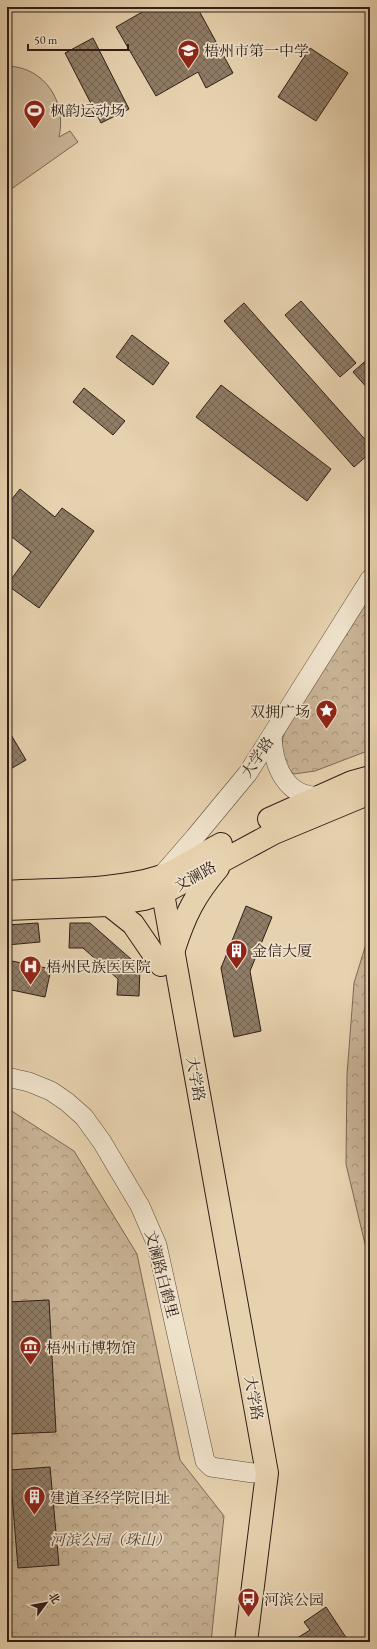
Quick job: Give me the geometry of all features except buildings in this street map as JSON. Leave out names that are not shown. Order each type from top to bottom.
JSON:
[{"type":"main road","name":"文澜路","points":[[7,892],[109,886],[155,887],[268,820],[370,777]]},
{"type":"main road","name":"文澜路","points":[[7,909],[109,905],[226,859],[274,833],[370,793]]},
{"type":"main road","points":[[109,905],[133,924],[168,957],[195,896],[226,859]]},
{"type":"main road","name":"大学路","points":[[155,887],[267,1473],[246,1642]]},
{"type":"main road","name":"大学路","points":[[168,957],[253,1473],[233,1642]]},
{"type":"street","name":"大学路","points":[[155,887],[248,773],[370,579]]},
{"type":"street","points":[[272,736],[272,750],[276,762],[288,784],[300,793],[312,797],[322,796]]},
{"type":"street","name":"文澜路白鹤里","points":[[7,1077],[29,1082],[51,1091],[68,1102],[84,1117],[102,1142],[140,1206],[157,1245],[205,1461],[211,1467],[253,1473]]},
{"type":"green space","name":"枫韵运动场","points":[[7,66],[20,68],[32,73],[42,80],[56,99],[60,111],[61,124],[59,137],[70,131],[78,142],[7,192]]},
{"type":"green space","points":[[370,586],[370,750],[315,771],[294,774],[284,763],[281,752],[282,740],[287,726]]},
{"type":"green space","points":[[370,931],[370,1265],[346,1164],[347,1075],[354,983]]},
{"type":"green space","name":"河滨公园（珠山）","points":[[7,1108],[74,1151],[137,1254],[180,1460],[224,1516],[211,1642],[7,1642]]},
{"type":"place","name":"梧州市第一中学","points":[[188,70]]},
{"type":"place","name":"枫韵运动场","points":[[34,130]]},
{"type":"place","name":"双拥广场","points":[[326,730]]},
{"type":"place","name":"金信大厦","points":[[236,970]]},
{"type":"place","name":"梧州民族医医院","points":[[30,986]]},
{"type":"place","name":"梧州市博物馆","points":[[30,1366]]},
{"type":"place","name":"建道圣经学院旧址","points":[[34,1516]]},
{"type":"place","name":"河滨公园","points":[[249,1618]]}]
